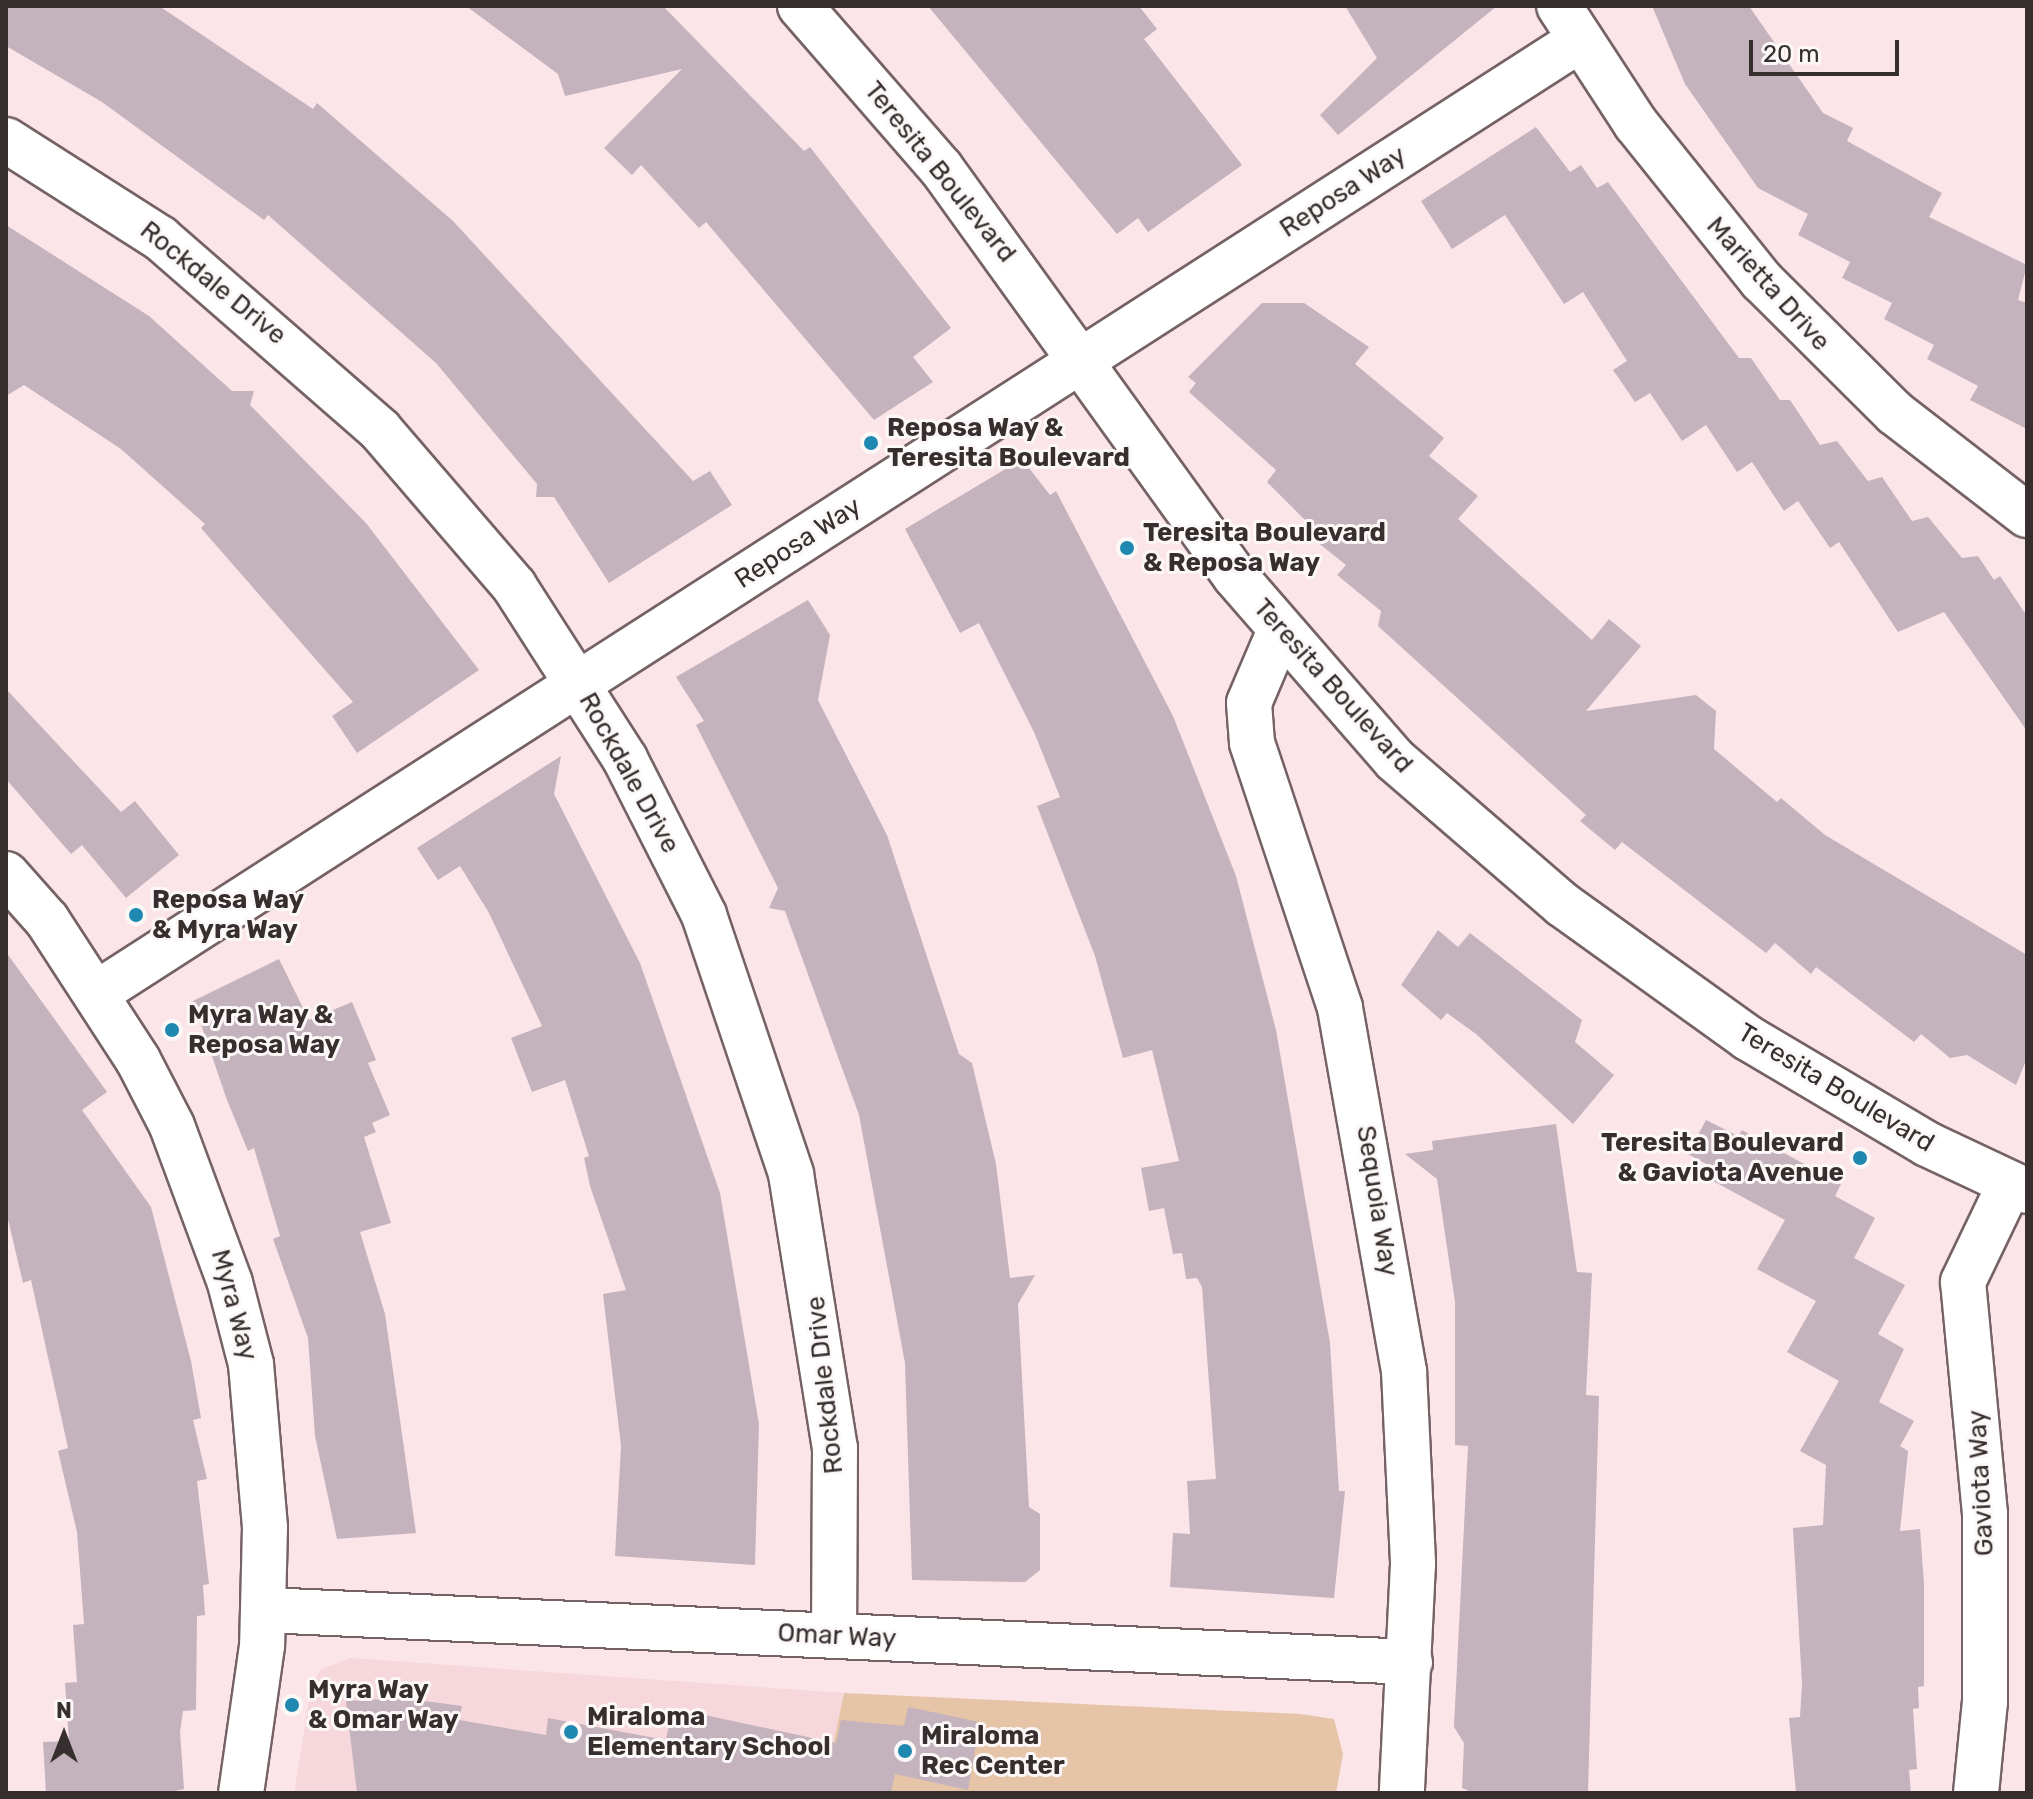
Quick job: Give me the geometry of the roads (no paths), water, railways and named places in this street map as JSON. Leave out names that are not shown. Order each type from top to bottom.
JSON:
[{"type":"street","name":"Teresita Boulevard","points":[[800,6],[941,168],[1162,483],[1280,630],[1395,760],[1563,905],[1748,1038],[2018,1188]]},
{"type":"street","name":"Reposa Way","points":[[97,993],[1080,362],[1570,23]]},
{"type":"street","name":"Marietta Drive","points":[[1570,23],[1699,208],[1822,346],[1919,434],[2027,515]]},
{"type":"street","name":"Rockdale Drive","points":[[6,140],[160,238],[312,364],[449,507],[580,683],[704,915],[791,1174],[835,1448],[834,1636]]},
{"type":"street","name":"Sequoia Way","points":[[1280,630],[1249,703],[1252,743],[1340,1008],[1378,1195],[1411,1468],[1410,1662],[1402,1793]]},
{"type":"street","name":"Myra Way","points":[[6,874],[97,993],[172,1126],[230,1283],[261,1441],[265,1610],[241,1793]]},
{"type":"street","name":"Gaviota Way","points":[[1976,1793],[1985,1702],[1985,1514],[1963,1282],[2018,1188]]},
{"type":"street","name":"Omar Way","points":[[265,1610],[1410,1662]]},
{"type":"place","name":"Reposa Way & Teresita Boulevard","points":[[871,443]]},
{"type":"place","name":"Teresita Boulevard & Reposa Way","points":[[1127,548]]},
{"type":"place","name":"Reposa Way & Myra Way","points":[[136,915]]},
{"type":"place","name":"Myra Way & Reposa Way","points":[[172,1030]]},
{"type":"place","name":"Teresita Boulevard & Gaviota Avenue","points":[[1860,1158]]},
{"type":"place","name":"Myra Way & Omar Way","points":[[292,1705]]},
{"type":"place","name":"Miraloma Elementary School","points":[[571,1732]]},
{"type":"place","name":"Miraloma Rec Center","points":[[905,1751]]}]
